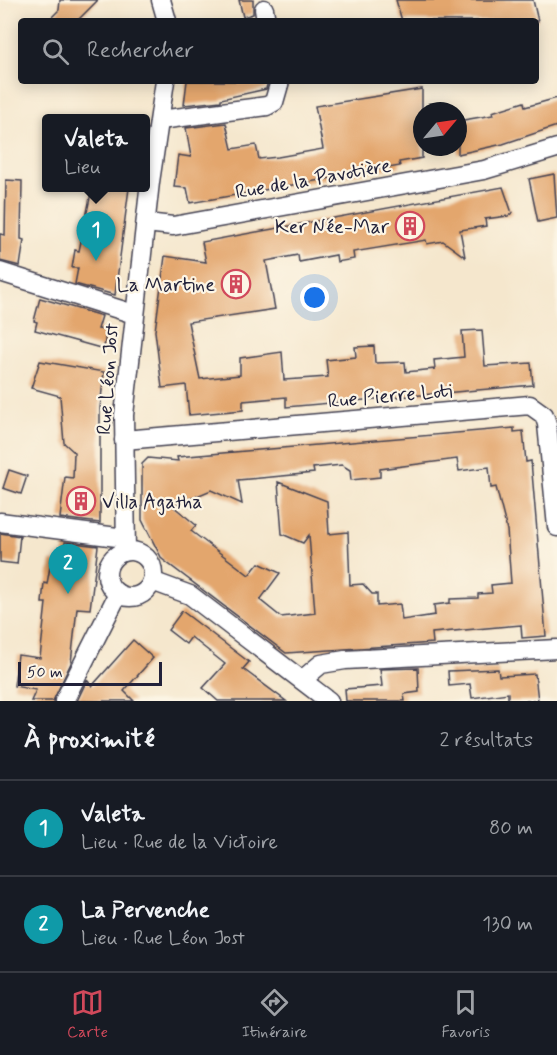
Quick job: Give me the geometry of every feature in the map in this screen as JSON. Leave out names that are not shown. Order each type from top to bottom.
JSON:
[{"type":"street","points":[[161,0],[166,18]]},
{"type":"street","name":"Rue Léon Jost","points":[[125,545],[124,440],[134,314],[165,84]]},
{"type":"street","points":[[160,120],[267,106],[274,102],[279,84]]},
{"type":"street","name":"Rue de la Pavotière","points":[[146,223],[173,226],[469,173],[557,148]]},
{"type":"street","points":[[1,276],[134,314]]},
{"type":"street","name":"Rue Pierre Loti","points":[[124,440],[530,405],[544,415],[547,424],[557,526]]},
{"type":"street","points":[[0,522],[125,545],[147,558],[152,568],[152,581],[147,591],[139,596],[127,597],[118,594],[108,581],[108,568],[125,545]]},
{"type":"street","points":[[152,581],[190,595],[329,701]]},
{"type":"street","points":[[64,701],[118,594]]},
{"type":"street","points":[[302,680],[321,664],[345,660],[557,649]]},
{"type":"building","points":[[60,0],[98,0],[80,18],[51,18],[59,10]]},
{"type":"building","points":[[239,0],[253,0],[253,14],[243,17]]},
{"type":"building","points":[[396,0],[533,0],[537,18],[401,18]]},
{"type":"building","points":[[187,84],[267,84],[266,89],[221,99],[221,101],[184,105]]},
{"type":"building","points":[[422,89],[422,102],[413,102],[413,156],[422,156],[422,158],[399,162],[400,166],[190,203],[187,188],[174,187],[178,155],[191,157],[186,128],[226,123],[232,149],[256,145],[259,159],[278,157],[323,149],[315,106]]},
{"type":"building","points":[[557,98],[557,126],[503,144],[467,152],[467,119],[493,115],[492,112],[524,102],[525,107]]},
{"type":"building","points":[[554,174],[557,218],[538,222],[529,179]]},
{"type":"building","points":[[6,180],[22,181],[21,239],[24,240],[20,266],[0,261],[0,234],[5,235]]},
{"type":"building","points":[[503,187],[512,213],[508,216],[485,219],[486,226],[460,230],[465,257],[443,241],[427,244],[426,240],[353,252],[354,259],[337,262],[336,255],[299,262],[298,255],[266,261],[275,309],[188,322],[200,379],[240,375],[240,358],[282,352],[284,380],[328,377],[326,360],[356,357],[355,347],[374,346],[375,363],[405,362],[406,372],[435,369],[434,360],[464,357],[462,331],[482,330],[485,366],[531,363],[533,385],[286,407],[286,397],[243,401],[243,410],[189,415],[186,385],[162,388],[155,331],[165,256],[206,262],[202,242]]},
{"type":"building","points":[[91,192],[128,192],[115,295],[75,284],[78,268],[72,268],[75,250],[79,251]]},
{"type":"building","points":[[40,298],[102,316],[98,329],[106,330],[104,349],[35,330],[37,322],[34,321]]},
{"type":"building","points":[[40,361],[104,372],[100,408],[100,523],[60,518],[65,477],[73,478],[74,452],[64,443],[60,396],[31,388]]},
{"type":"building","points":[[514,428],[514,432],[523,431],[526,462],[531,461],[546,636],[522,638],[521,625],[432,633],[433,643],[286,653],[162,559],[142,520],[142,464],[148,458],[178,461],[177,457]],"holes":[[[457,459],[459,471],[489,467],[491,488],[496,487],[507,530],[511,583],[491,585],[492,593],[478,594],[478,598],[450,599],[450,603],[434,605],[435,615],[402,620],[400,604],[377,606],[377,594],[372,594],[363,584],[350,585],[348,532],[329,534],[327,501],[278,482],[282,534],[303,543],[309,535],[315,613],[281,617],[260,600],[280,573],[259,563],[249,575],[191,531],[196,525],[173,506],[211,490],[242,504],[238,480],[314,473],[313,468],[342,465],[350,470],[351,480],[380,477],[380,469]]]},
{"type":"building","points":[[9,470],[27,476],[21,494],[3,488]]},
{"type":"building","points":[[0,533],[20,536],[17,564],[0,562]]},
{"type":"building","points":[[65,542],[98,546],[90,609],[77,608],[71,663],[53,701],[31,701],[36,690],[14,686],[18,655],[40,658],[46,603],[42,603],[44,583],[47,584],[51,561],[63,562]]},
{"type":"building","points":[[182,611],[249,662],[243,669],[286,701],[218,701],[203,688],[225,664],[191,637],[186,644],[168,630]]},
{"type":"building","points":[[133,640],[153,658],[124,691],[134,701],[77,701],[87,680],[92,686]]},
{"type":"building","points":[[418,668],[419,692],[404,694],[405,701],[346,701],[345,689],[382,686],[380,669]]},
{"type":"building","points":[[498,669],[499,676],[535,674],[538,701],[508,701],[508,693],[472,698],[470,684],[449,686],[448,671]]},
{"type":"place","name":"Ker Née-Mar","points":[[410,226]]},
{"type":"place","name":"Valeta","points":[[96,261]]},
{"type":"place","name":"La Martine","points":[[236,284]]},
{"type":"place","name":"Villa Agatha","points":[[81,501]]},
{"type":"place","name":"La Pervenche","points":[[68,594]]}]
